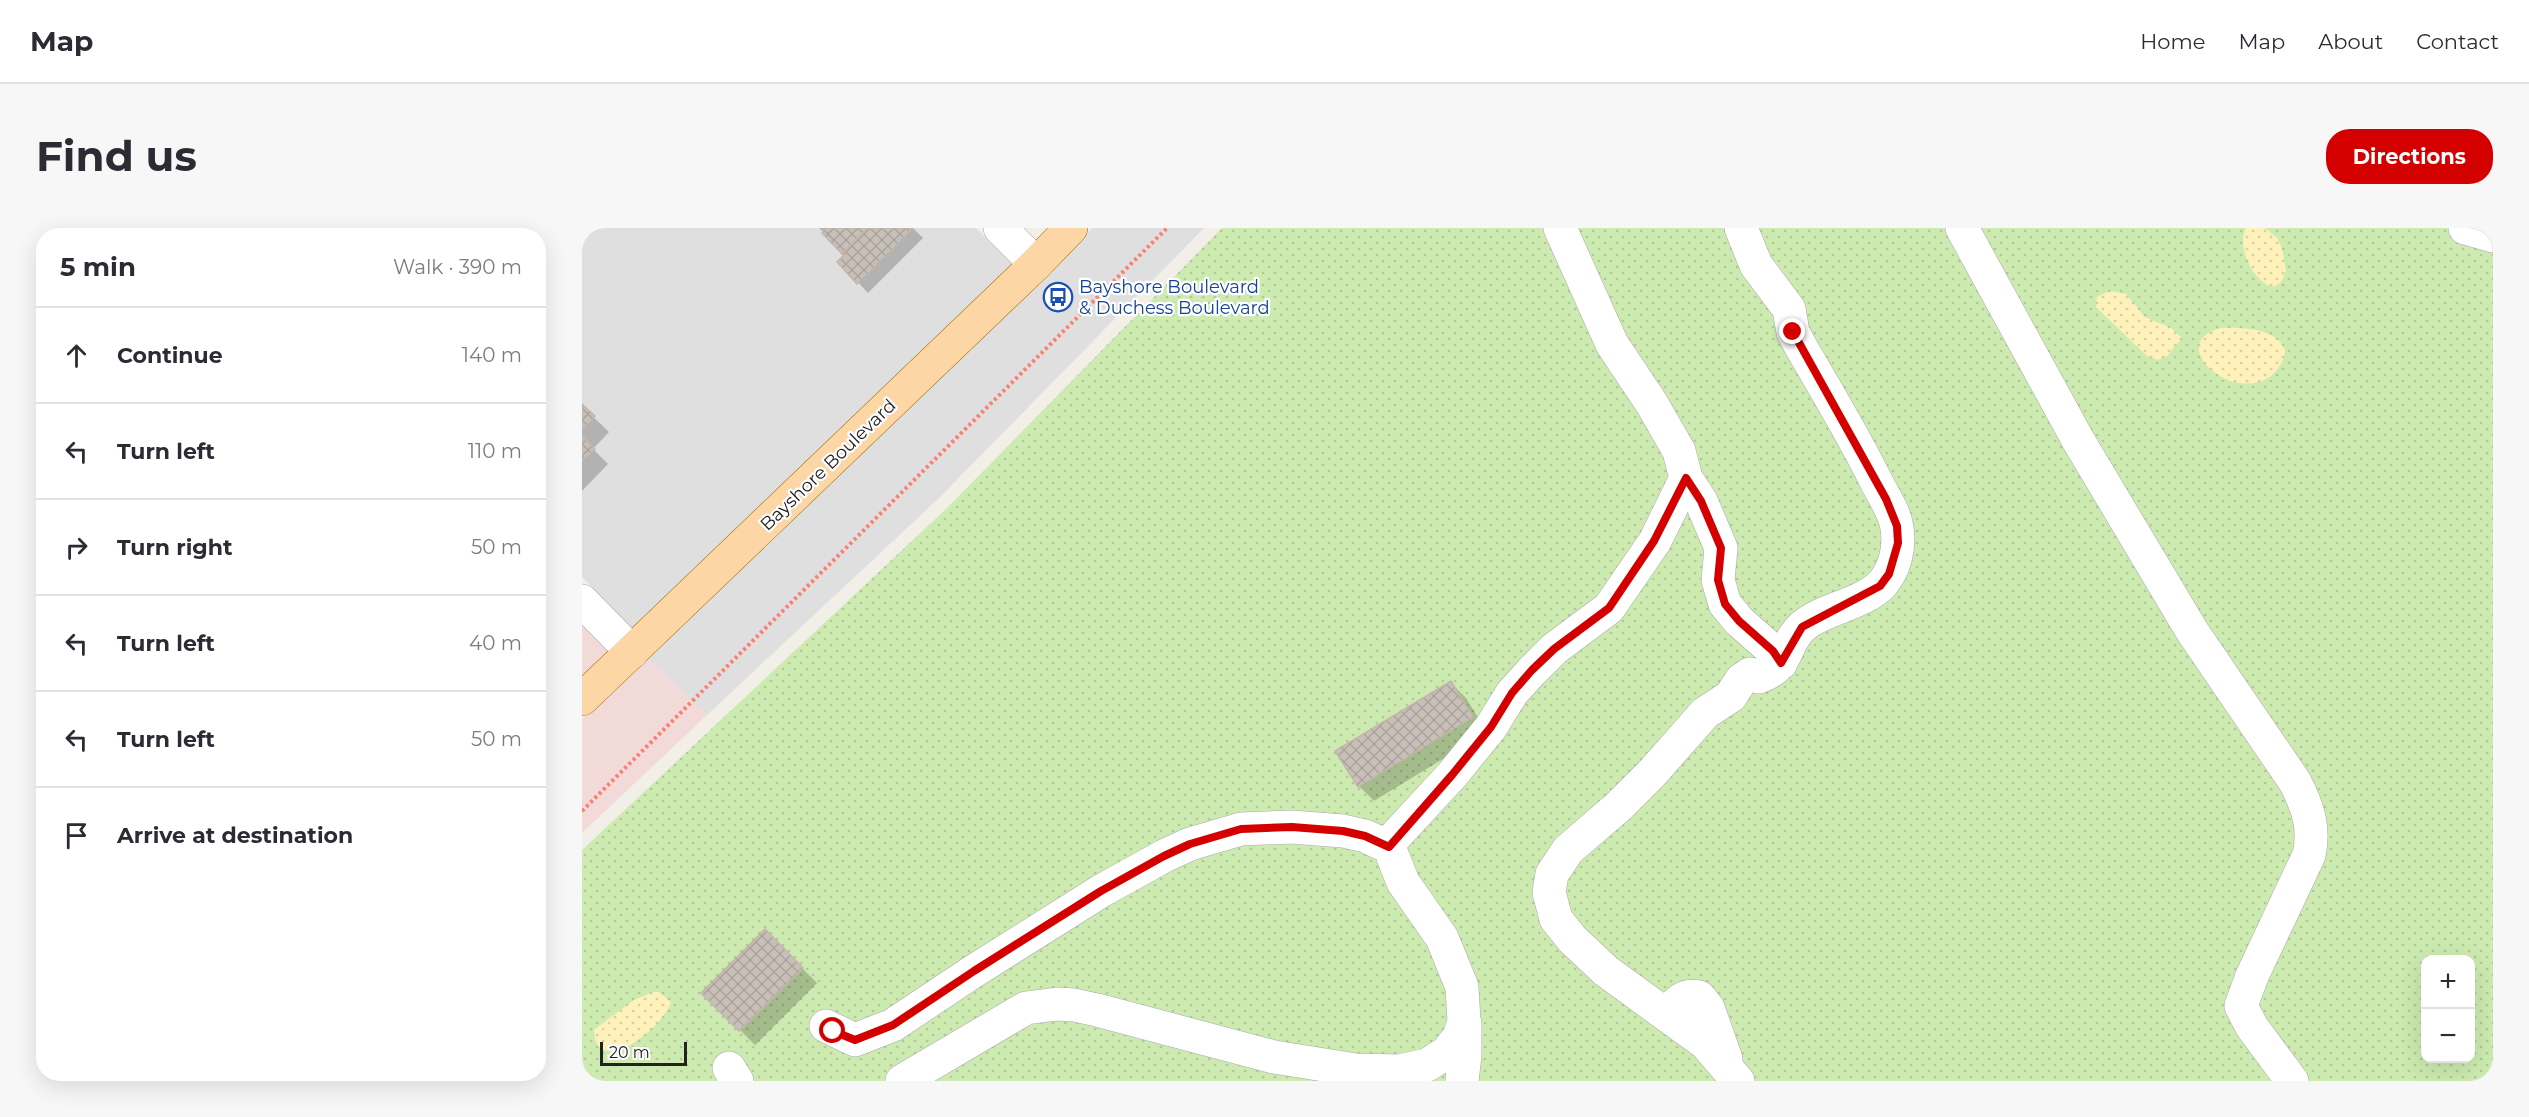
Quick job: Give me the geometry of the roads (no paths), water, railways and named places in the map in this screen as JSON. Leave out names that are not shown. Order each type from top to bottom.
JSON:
[{"type":"main road","name":"Bayshore Boulevard","points":[[582,699],[1071,228]]},
{"type":"street","points":[[1000,228],[1036,264]]},
{"type":"street","points":[[1560,228],[1612,344],[1652,404],[1679,451],[1686,478],[1701,501],[1721,548],[1718,580],[1725,604],[1739,621],[1773,651],[1781,663]]},
{"type":"street","points":[[1734,1075],[1705,1043],[1606,971],[1563,929],[1550,901],[1549,892],[1552,874],[1568,850],[1619,806],[1653,772],[1705,713],[1731,696],[1741,680],[1750,674],[1759,677],[1781,663],[1802,627],[1880,586],[1889,574],[1896,558],[1897,526],[1864,457],[1793,332],[1789,309],[1756,264],[1741,228]]},
{"type":"street","points":[[1962,228],[2078,440],[2192,631],[2295,782],[2304,800],[2312,835],[2309,855],[2252,976],[2241,1006],[2252,1027],[2292,1081]]},
{"type":"street","points":[[2464,228],[2493,236]]},
{"type":"street","points":[[1389,847],[1484,735],[1512,693],[1532,670],[1554,649],[1609,608],[1654,541],[1686,478]]},
{"type":"street","points":[[582,601],[632,652]]},
{"type":"street","points":[[826,1026],[855,1040],[885,1029],[1101,891],[1164,856],[1212,837],[1249,828],[1321,828],[1365,836],[1389,847],[1403,882],[1442,938],[1454,962],[1462,987],[1465,1055],[1462,1081]]},
{"type":"street","points":[[902,1081],[1016,1014],[1041,1004],[1074,1005],[1246,1052],[1368,1070],[1399,1071],[1427,1065],[1454,1045],[1464,1021]]},
{"type":"street","points":[[729,1081],[729,1068],[736,1081]]},
{"type":"place","name":"Bayshore Boulevard & Duchess Boulevard","points":[[1058,297]]}]
